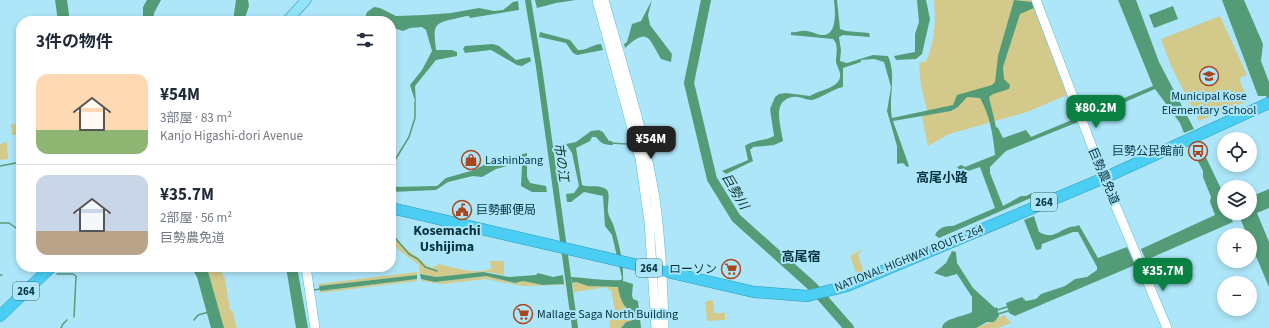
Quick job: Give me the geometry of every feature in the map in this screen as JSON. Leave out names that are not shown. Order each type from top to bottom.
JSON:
[{"type":"highway","name":"NATIONAL HIGHWAY ROUTE 264","points":[[396,209],[754,292],[786,296],[810,296],[846,286],[1104,178],[1265,106]]},
{"type":"highway","name":"264","points":[[0,316],[46,272]]},
{"type":"main road","points":[[292,16],[306,0]]},
{"type":"main road","points":[[597,0],[640,158],[649,222],[658,270],[664,328]]},
{"type":"main road","points":[[604,0],[646,156],[658,217],[656,328]]},
{"type":"main road","name":"巨勢農免道","points":[[1036,0],[1104,178],[1167,328]]},
{"type":"main road","points":[[307,272],[315,328]]},
{"type":"shaded area","points":[[55,0],[67,0],[69,16],[57,16]]},
{"type":"shaded area","points":[[147,0],[161,0],[154,16],[143,16],[143,7]]},
{"type":"shaded area","points":[[236,0],[248,0],[249,6],[246,16],[234,16]]},
{"type":"shaded area","points":[[535,0],[576,0],[537,8]]},
{"type":"shaded area","points":[[652,0],[648,15],[650,25],[672,54],[671,62],[661,59],[647,37],[643,36],[638,38],[625,48],[624,44],[627,42],[632,24],[641,21]]},
{"type":"shaded area","points":[[834,0],[837,0],[840,29],[869,33],[870,37],[843,35],[839,37],[841,50],[840,61],[847,63],[873,55],[888,56],[892,71],[892,118],[953,105],[957,95],[992,85],[995,82],[998,56],[1014,0],[1032,2],[1034,8],[1020,14],[1003,67],[1004,79],[1010,85],[1009,89],[993,94],[989,97],[996,127],[1003,138],[1026,130],[1031,137],[1153,86],[1118,0],[1136,0],[1159,62],[1194,129],[1184,133],[1180,123],[1155,89],[1006,151],[990,167],[990,173],[1003,206],[1021,196],[1026,196],[1032,193],[1033,197],[939,238],[935,235],[940,229],[953,226],[995,208],[980,167],[962,173],[957,167],[961,165],[965,167],[995,155],[990,125],[980,98],[967,97],[958,107],[951,111],[893,121],[909,166],[907,167],[903,163],[897,164],[897,146],[887,111],[891,87],[884,62],[874,59],[861,60],[861,62],[843,68],[843,87],[812,100],[796,97],[786,99],[782,103],[779,114],[783,141],[774,145],[753,147],[750,150],[753,161],[726,174],[722,171],[748,160],[745,146],[774,136],[770,109],[775,97],[779,94],[786,93],[810,96],[833,86],[839,80],[840,74],[836,61],[837,46],[833,39],[791,35],[791,32],[808,31],[822,35],[831,31],[834,22]]},
{"type":"shaded area","points":[[917,0],[926,0],[930,19],[922,54],[916,59],[896,60],[894,56],[915,52],[915,34],[919,22]]},
{"type":"shaded area","points":[[934,0],[1031,0],[1067,95],[1027,112],[949,134],[928,146],[922,118],[927,110],[921,86],[919,63],[926,61],[933,39],[935,24]]},
{"type":"shaded area","points":[[1222,0],[1244,0],[1263,44],[1261,61],[1269,82],[1269,104],[1266,96],[1258,96]]},
{"type":"shaded area","points":[[518,1],[519,10],[470,18],[469,16],[465,16],[438,25],[435,32],[436,50],[452,50],[457,52],[457,56],[436,60],[415,86],[416,104],[410,85],[422,70],[432,51],[426,30],[422,27],[410,28],[403,31],[396,29],[396,16],[451,13],[479,8],[494,11],[503,10],[513,2]]},
{"type":"shaded area","points":[[1173,6],[1178,19],[1154,28],[1149,15]]},
{"type":"shaded area","points":[[374,7],[380,8],[396,16],[366,16],[367,12]]},
{"type":"shaded area","points":[[1220,16],[1247,75],[1239,78],[1248,101],[1199,121],[1171,66],[1161,39]]},
{"type":"shaded area","points":[[540,32],[570,40],[578,50],[601,44],[603,50],[577,55],[573,53],[566,43],[539,37]]},
{"type":"shaded area","points":[[493,44],[499,46],[516,60],[530,57],[531,61],[522,66],[517,65],[491,50],[465,53],[463,49],[465,46]]},
{"type":"shaded area","points":[[11,124],[16,124],[16,135],[12,135]]},
{"type":"shaded area","points":[[599,130],[603,132],[609,141],[612,141],[613,145],[603,144],[596,137],[592,137],[590,141],[576,148],[582,185],[600,187],[606,189],[608,193],[608,212],[619,247],[623,268],[623,281],[633,284],[632,295],[633,299],[638,301],[641,328],[621,328],[626,322],[637,319],[638,317],[624,305],[620,297],[618,287],[588,286],[576,282],[572,283],[571,277],[608,280],[621,280],[622,278],[612,235],[605,226],[603,196],[584,192],[571,202],[567,202],[566,194],[574,193],[579,186],[572,153],[566,144],[576,142],[591,131]]},
{"type":"shaded area","points":[[7,142],[8,159],[0,160],[0,144]]},
{"type":"shaded area","points":[[1201,147],[1217,180],[1217,220],[1232,220],[1233,222],[1146,260],[1141,249],[1215,215],[1210,202],[1211,197],[1203,177],[1203,171],[1192,150]]},
{"type":"shaded area","points":[[527,153],[527,177],[530,183],[546,186],[547,192],[532,192],[521,186],[522,166],[519,163],[496,169],[482,177],[473,176],[448,182],[436,190],[396,192],[396,187],[437,186],[446,178],[474,170],[488,163]]},
{"type":"shaded area","points":[[1269,189],[1269,208],[1257,213],[1257,194]]},
{"type":"shaded area","points":[[1257,213],[1269,242],[1269,287],[1257,259],[1257,228],[1244,228],[1241,220],[1257,220]]},
{"type":"shaded area","points":[[1034,216],[1039,232],[1048,235],[1052,235],[1070,227],[1079,225],[1098,258],[1127,247],[1135,265],[1015,316],[1009,313],[1006,303],[1022,297],[1026,301],[1036,299],[1041,294],[1065,286],[1075,279],[1087,277],[1097,270],[1097,267],[1078,232],[1073,232],[1042,244],[1041,249],[1036,250],[1024,220]]},
{"type":"shaded area","points":[[396,238],[410,252],[432,268],[439,264],[466,270],[480,271],[491,268],[490,261],[504,261],[504,275],[487,272],[436,277],[420,274],[419,265],[396,247]]},
{"type":"shaded area","points":[[863,249],[858,255],[864,273],[857,275],[850,256]]},
{"type":"shaded area","points":[[952,251],[956,252],[957,263],[973,288],[995,308],[997,307],[999,316],[994,322],[987,322],[976,328],[942,328],[946,322],[972,312],[972,297],[957,274],[946,277],[934,273],[946,263]]},
{"type":"shaded area","points":[[194,272],[208,272],[224,328],[211,328],[197,277]]},
{"type":"shaded area","points":[[208,272],[222,272],[225,279],[230,310],[233,311],[236,326],[238,328],[224,328]]},
{"type":"shaded area","points":[[287,272],[298,272],[308,328],[296,328]]},
{"type":"shaded area","points":[[417,272],[417,275],[319,286],[318,284]]},
{"type":"shaded area","points":[[483,272],[509,277],[536,275],[538,273],[553,277],[563,275],[564,284],[543,285],[523,281],[515,283],[486,276],[435,282],[421,279],[420,274],[436,277]]},
{"type":"shaded area","points":[[417,275],[417,279],[320,291],[319,286]]},
{"type":"shaded area","points":[[486,276],[515,283],[523,281],[543,285],[565,285],[522,286],[486,279],[442,284],[421,281],[421,279],[435,282]]},
{"type":"shaded area","points":[[417,279],[417,281],[319,293],[320,291]]},
{"type":"shaded area","points":[[576,282],[588,286],[619,287],[620,297],[624,305],[638,317],[637,319],[626,322],[621,328],[609,328],[610,319],[616,317],[611,290],[608,290],[607,287],[574,292],[572,283]]},
{"type":"shaded area","points":[[713,300],[714,313],[725,313],[725,320],[707,321],[705,302]]},
{"type":"shaded area","points":[[1004,315],[1011,323],[998,328],[966,328],[984,325]]},
{"type":"waterway","name":"市の江","points":[[528,0],[539,67],[575,328]]},
{"type":"waterway","name":"巨勢川","points":[[706,0],[689,83],[712,179],[736,218],[813,287],[849,328]]},
{"type":"waterway","points":[[396,158],[409,137],[415,118],[415,102]]},
{"type":"waterway","points":[[611,143],[627,144]]},
{"type":"waterway","points":[[0,166],[16,163]]},
{"type":"waterway","points":[[0,223],[9,223],[16,228]]},
{"type":"waterway","points":[[396,239],[409,254],[418,259],[425,267],[437,271]]},
{"type":"waterway","points":[[57,274],[73,274],[76,276],[74,317]]},
{"type":"waterway","points":[[313,284],[314,290],[320,289]]},
{"type":"waterway","points":[[997,310],[1007,307]]},
{"type":"waterway","points":[[998,314],[1008,311]]},
{"type":"waterway","points":[[194,320],[198,315],[209,312]]},
{"type":"waterway","points":[[61,328],[67,320]]},
{"type":"place","name":"Municipal Kose Elementary School","points":[[1209,76]]},
{"type":"place","name":"巨勢公民館前","points":[[1198,151]]},
{"type":"place","name":"Lashinbang","points":[[471,160]]},
{"type":"place","name":"巨勢郵便局","points":[[462,210]]},
{"type":"place","name":"ローソン","points":[[731,269]]},
{"type":"place","name":"Mallage Saga North Building","points":[[523,314]]},
{"type":"district","name":"高尾小路","points":[[942,177]]},
{"type":"district","name":"Kosemachi Ushijima","points":[[447,238]]},
{"type":"district","name":"高尾宿","points":[[801,256]]}]
